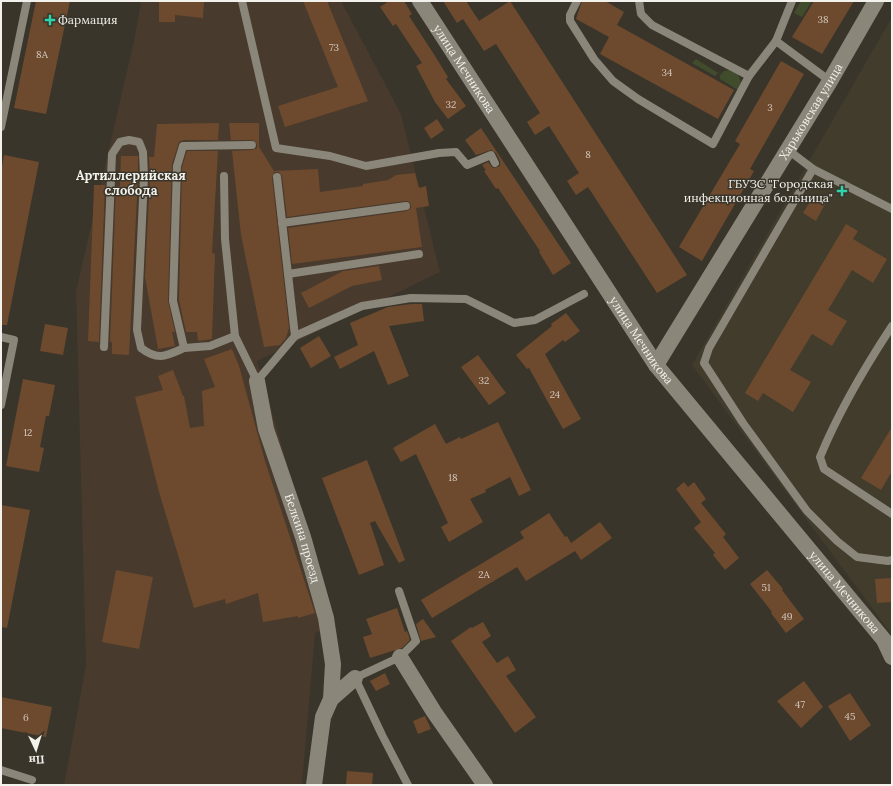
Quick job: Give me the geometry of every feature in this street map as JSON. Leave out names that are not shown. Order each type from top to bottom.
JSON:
[{"type":"street","name":"улица Мечникова","points":[[420,1],[656,365],[884,640],[892,657]]},
{"type":"street","name":"Харьковская улица","points":[[656,365],[830,81],[876,1]]},
{"type":"street","name":"Белкина проезд","points":[[257,381],[266,429],[302,537],[326,618],[333,664],[330,698],[323,717],[314,785]]},
{"type":"street","points":[[400,657],[434,712],[483,784]]},
{"type":"street","points":[[330,698],[355,678]]},
{"type":"lane","points":[[1,127],[27,1]]},
{"type":"lane","points":[[242,1],[276,148],[330,156],[366,166],[439,153],[456,152],[466,165],[491,155],[495,163]]},
{"type":"lane","points":[[577,1],[570,16],[570,21],[594,59],[613,81],[638,99],[713,144],[749,76],[776,41],[792,1]]},
{"type":"lane","points":[[638,1],[641,14],[652,25],[749,76]]},
{"type":"lane","points":[[776,41],[830,81]]},
{"type":"lane","points":[[104,347],[112,154],[120,142],[128,140],[139,142],[143,152],[144,177],[137,330],[141,348],[150,355],[165,357],[184,348],[210,346],[235,336]]},
{"type":"lane","points":[[184,348],[173,301],[177,166],[183,146],[252,145]]},
{"type":"lane","points":[[788,150],[813,169],[892,209]]},
{"type":"lane","points":[[813,169],[709,348],[704,363],[743,423],[807,511],[837,541],[857,557],[888,561],[892,560]]},
{"type":"lane","points":[[224,176],[225,239],[235,336],[257,381],[295,336],[362,306],[411,298],[466,299],[514,323],[534,320],[584,294]]},
{"type":"lane","points":[[277,177],[295,336]]},
{"type":"lane","points":[[282,223],[406,206]]},
{"type":"lane","points":[[288,274],[419,254]]},
{"type":"lane","points":[[892,326],[873,355],[828,437],[820,457],[824,469],[892,514]]},
{"type":"lane","points":[[1,337],[14,340],[1,405]]},
{"type":"lane","points":[[399,591],[416,641],[400,657],[355,678],[408,785]]},
{"type":"lane","points":[[1,770],[32,780]]},
{"type":"shaded area","points":[[141,1],[341,1],[401,114],[440,272],[257,361],[332,617],[332,628],[315,633],[302,785],[64,785],[86,665],[76,291],[134,41]]},
{"type":"shaded area","name":"ГБУЗС \"Городская инфекционная больница\"","points":[[892,17],[892,635],[692,365]]},
{"type":"green space","points":[[801,1],[812,1],[802,17],[794,13]]},
{"type":"green space","points":[[696,59],[718,73],[715,76],[692,63]]},
{"type":"green space","points":[[731,70],[738,74],[742,85],[738,90],[720,79],[720,75],[724,71]]},
{"type":"building","points":[[36,1],[70,1],[46,114],[14,108]]},
{"type":"building","points":[[159,1],[204,1],[203,18],[175,15],[175,22],[159,22]]},
{"type":"building","points":[[303,1],[327,1],[368,101],[285,127],[278,106],[338,87]]},
{"type":"building","points":[[389,1],[404,1],[412,14],[409,16],[448,77],[446,79],[466,106],[448,119],[435,102],[416,66],[422,63],[396,24],[393,26],[380,7]]},
{"type":"building","points":[[443,1],[466,1],[479,21],[510,1],[687,275],[657,293],[588,187],[576,195],[567,181],[579,173],[549,126],[535,135],[527,122],[540,113],[496,44],[484,51],[463,19],[457,23]]},
{"type":"building","points":[[582,1],[605,1],[624,12],[617,25],[734,90],[718,119],[600,54],[609,37],[576,19]]},
{"type":"building","points":[[814,1],[854,1],[822,54],[792,37]]},
{"type":"building","points":[[781,61],[804,74],[750,169],[754,171],[702,261],[679,247],[740,144],[735,141]]},
{"type":"building","points":[[437,119],[444,130],[431,139],[424,128]]},
{"type":"building","points":[[219,123],[218,140],[183,140],[179,142],[172,164],[168,301],[175,332],[172,332],[175,346],[158,349],[145,277],[150,177],[149,157],[154,157],[157,124]]},
{"type":"building","points":[[229,123],[259,123],[259,147],[274,171],[318,169],[320,192],[363,186],[363,184],[388,180],[396,175],[415,173],[419,188],[426,186],[429,206],[416,208],[422,247],[292,264],[288,228],[407,211],[411,208],[411,205],[408,201],[405,201],[287,217],[282,176],[279,172],[274,172],[272,178],[289,328],[286,338],[280,345],[264,347],[241,235],[232,151],[252,150],[257,148],[257,145],[256,142],[252,140],[231,140]]},
{"type":"building","points":[[481,128],[571,263],[553,275],[539,252],[540,251],[498,188],[496,189],[484,171],[486,170],[482,165],[488,162],[494,168],[500,166],[500,161],[496,153],[491,150],[476,155],[465,140]]},
{"type":"building","points":[[187,151],[218,151],[212,253],[215,254],[212,339],[198,341],[197,332],[186,332],[179,300],[182,167]]},
{"type":"building","points":[[4,155],[39,162],[7,325],[1,325],[1,172]]},
{"type":"building","points":[[121,156],[138,156],[129,355],[112,354],[112,342],[110,342],[116,186],[120,186]]},
{"type":"building","points":[[94,185],[105,185],[99,342],[88,341]]},
{"type":"building","points":[[813,197],[825,204],[816,221],[803,213]]},
{"type":"building","points":[[846,224],[858,231],[853,239],[887,259],[873,283],[852,270],[828,310],[847,321],[832,346],[812,334],[790,370],[811,382],[793,412],[763,393],[758,401],[745,393]]},
{"type":"building","points":[[379,266],[382,280],[352,286],[309,308],[301,293],[343,271]]},
{"type":"building","points":[[422,304],[424,321],[389,326],[409,376],[388,385],[374,351],[340,369],[334,357],[358,345],[350,323],[388,307]]},
{"type":"building","points":[[566,313],[580,331],[565,342],[563,340],[545,354],[581,419],[563,429],[529,368],[527,369],[516,355],[552,326],[551,324]]},
{"type":"building","points":[[45,324],[68,328],[63,355],[40,351]]},
{"type":"building","points":[[319,336],[331,356],[311,368],[300,348]]},
{"type":"building","points":[[232,349],[239,366],[265,461],[315,613],[298,618],[298,616],[263,622],[258,593],[226,604],[225,599],[194,608],[159,492],[135,397],[163,390],[158,376],[173,370],[184,396],[190,428],[204,426],[202,391],[215,387],[204,359]]},
{"type":"building","points":[[478,355],[506,393],[489,405],[461,367]]},
{"type":"building","points":[[23,379],[55,385],[49,416],[46,416],[40,447],[44,448],[39,472],[6,466]]},
{"type":"building","points":[[498,422],[531,490],[519,496],[510,477],[485,490],[486,492],[470,499],[483,522],[449,542],[441,527],[448,523],[416,454],[401,462],[393,448],[435,424],[446,444],[460,437],[461,439]]},
{"type":"building","points":[[892,427],[892,471],[881,490],[861,478]]},
{"type":"building","points":[[367,460],[405,560],[399,563],[375,521],[370,523],[384,565],[359,575],[322,478]]},
{"type":"building","points":[[684,482],[688,487],[694,482],[706,499],[701,503],[726,534],[723,537],[739,558],[725,570],[713,555],[715,553],[694,528],[701,522],[676,489]]},
{"type":"building","points":[[1,505],[30,510],[7,628],[1,627]]},
{"type":"building","points":[[549,513],[565,537],[567,536],[571,543],[600,522],[612,538],[581,560],[575,551],[526,581],[517,567],[432,618],[421,600],[524,538],[520,532]]},
{"type":"building","points":[[116,570],[153,577],[139,649],[102,642]]},
{"type":"building","points":[[767,570],[783,589],[782,590],[804,619],[786,633],[750,584]]},
{"type":"building","points":[[892,578],[892,602],[877,603],[875,579]]},
{"type":"building","points":[[397,608],[405,632],[407,631],[410,640],[402,648],[370,658],[363,637],[372,634],[366,619]]},
{"type":"building","points":[[423,619],[436,637],[421,641],[416,624]]},
{"type":"building","points":[[483,622],[491,636],[482,642],[497,663],[508,656],[516,670],[506,676],[536,717],[515,733],[451,641],[471,627],[472,628]]},
{"type":"building","points":[[385,673],[390,684],[376,691],[370,681]]},
{"type":"building","points":[[804,681],[823,707],[801,728],[777,701]]},
{"type":"building","points":[[850,693],[871,725],[850,741],[828,706]]},
{"type":"building","points":[[1,697],[52,707],[46,737],[1,728]]},
{"type":"building","points":[[425,716],[431,729],[418,734],[413,721]]},
{"type":"building","points":[[347,771],[373,773],[372,785],[346,785]]},
{"type":"place","name":"Фармация","points":[[50,20]]},
{"type":"place","name":"ГБУЗС \"Городская инфекционная больница\"","points":[[842,191]]},
{"type":"district","name":"Артиллерийская слобода","points":[[131,182]]}]
